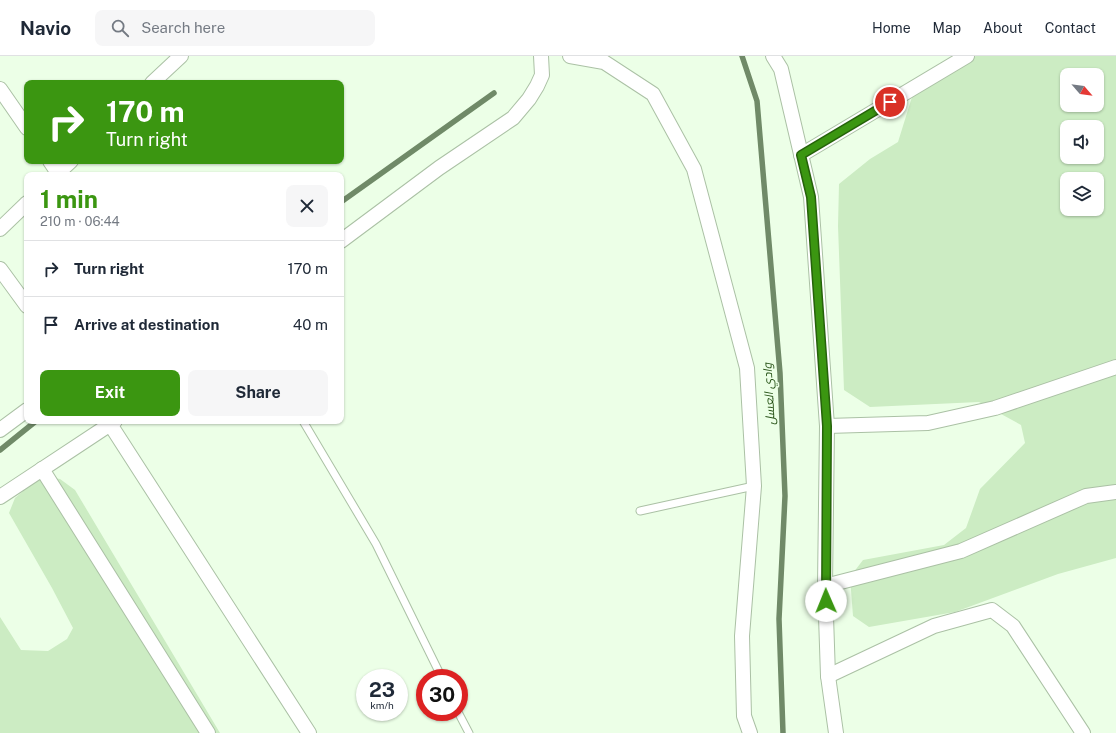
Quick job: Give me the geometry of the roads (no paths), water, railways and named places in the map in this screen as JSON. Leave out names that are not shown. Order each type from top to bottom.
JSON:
[{"type":"street","points":[[155,80],[181,56]]},
{"type":"street","points":[[344,239],[439,168],[513,118],[529,99],[542,75],[541,56]]},
{"type":"street","points":[[570,56],[604,62],[653,94],[694,169],[747,368],[754,486],[742,636],[744,716],[750,733]]},
{"type":"street","points":[[773,56],[781,69],[811,197],[827,426],[825,586],[828,676],[836,733]]},
{"type":"street","points":[[801,155],[967,56]]},
{"type":"street","points":[[0,89],[24,124]]},
{"type":"street","points":[[59,172],[68,164]]},
{"type":"street","points":[[0,228],[24,206]]},
{"type":"street","points":[[0,269],[24,302]]},
{"type":"street","points":[[827,426],[928,423],[995,408],[1116,367]]},
{"type":"street","points":[[0,430],[24,412]]},
{"type":"street","points":[[0,497],[108,424]]},
{"type":"street","points":[[112,424],[309,733]]},
{"type":"street","points":[[42,469],[208,733]]},
{"type":"street","points":[[825,586],[961,551],[1086,496],[1116,492]]},
{"type":"street","points":[[828,676],[934,626],[992,610],[1013,626],[1083,733]]},
{"type":"lane","points":[[305,424],[376,544],[438,669]]},
{"type":"lane","points":[[640,511],[754,486]]},
{"type":"lane","points":[[463,721],[469,733]]},
{"type":"waterway","name":"وادي العسل","points":[[742,56],[757,101],[780,373],[785,496],[779,619],[783,733]]},
{"type":"waterway","points":[[344,200],[494,93]]},
{"type":"waterway","points":[[0,450],[32,424]]}]
